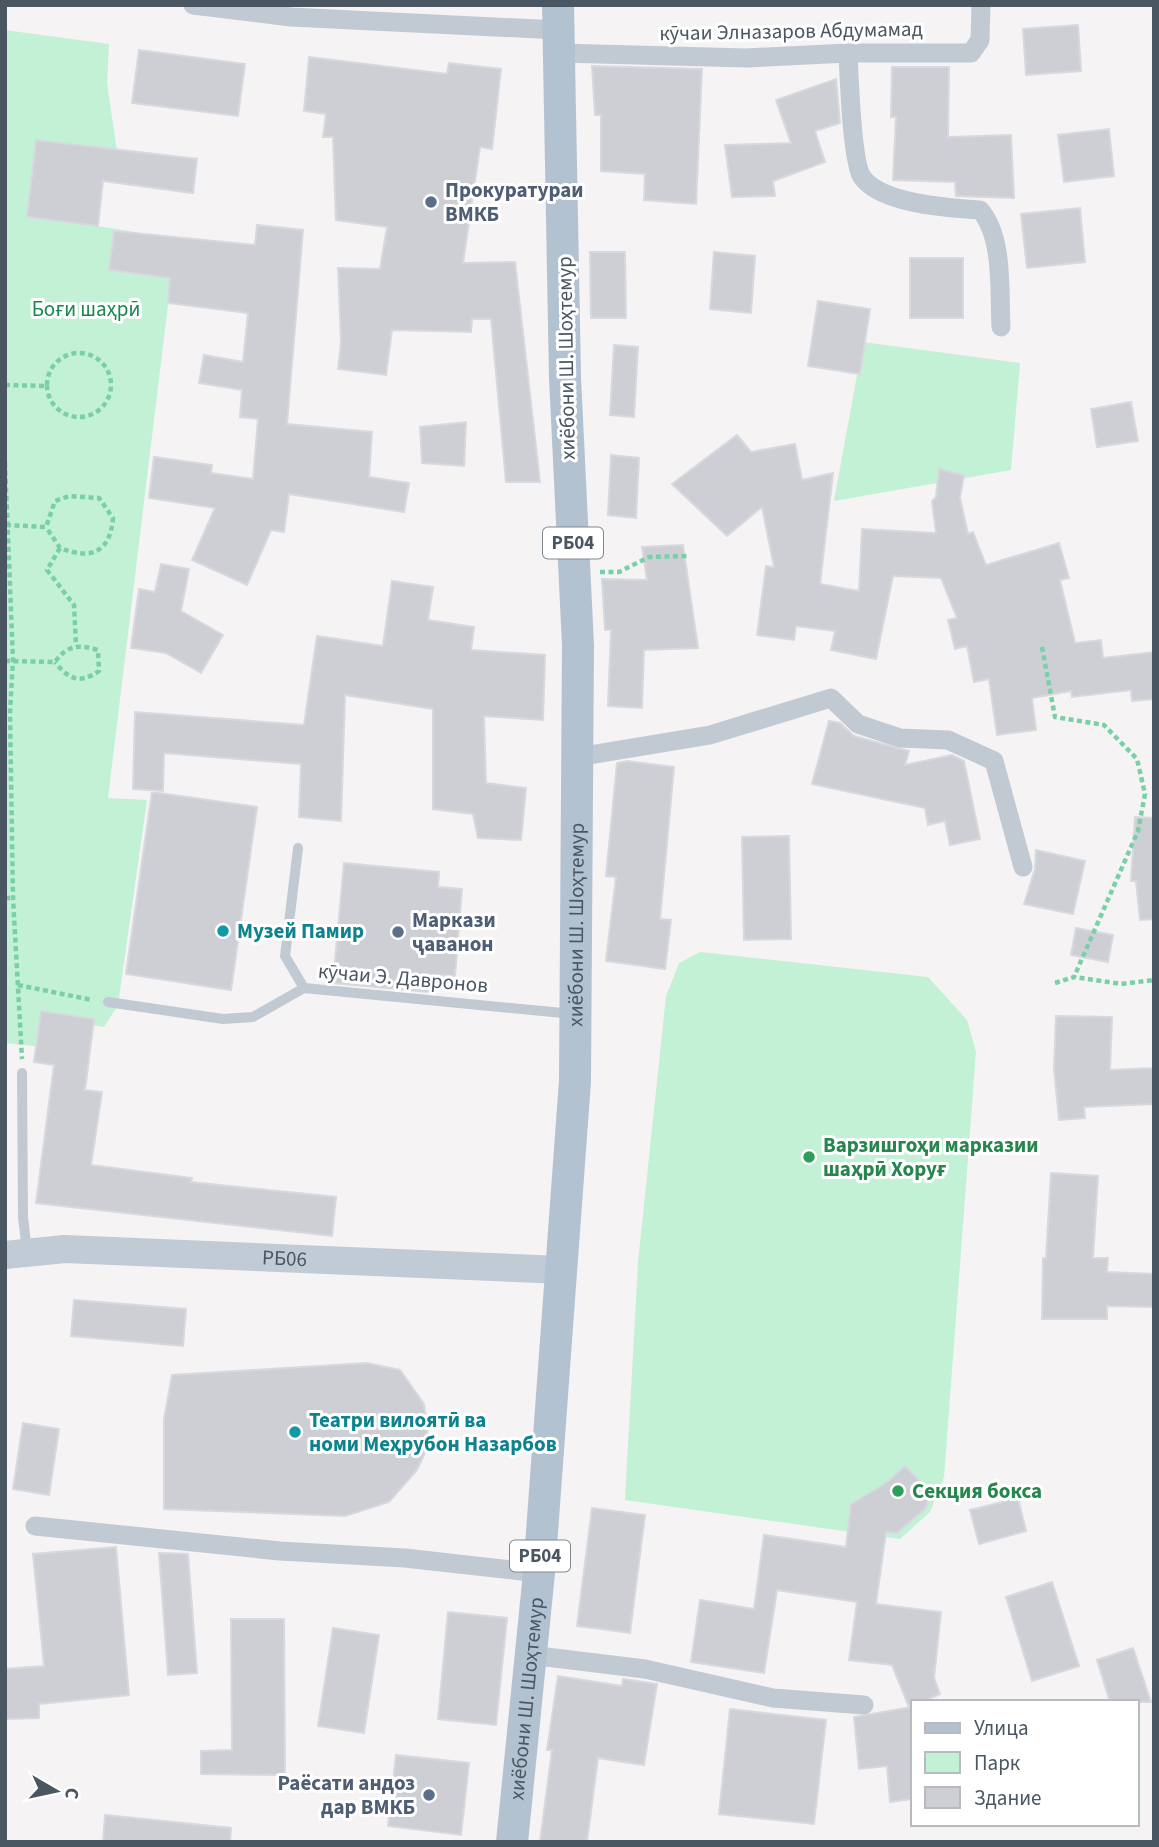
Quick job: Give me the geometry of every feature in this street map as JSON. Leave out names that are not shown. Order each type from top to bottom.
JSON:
[{"type":"main road","name":"хиёбони Ш. Шоҳтемур","points":[[512,1842],[539,1573],[573,1143],[577,1014],[578,645],[565,378],[559,29]]},
{"type":"main road","name":"РБ06","points":[[16,1253],[65,1249],[562,1270]]},
{"type":"street","name":"кӯчаи Элназаров Абдумамад","points":[[193,5],[291,17],[559,29],[747,58],[848,52],[971,53],[980,40],[981,5]]},
{"type":"street","points":[[848,52],[860,175],[875,191],[939,207],[980,210],[990,221],[998,268],[1001,327]]},
{"type":"street","points":[[577,757],[710,735],[831,698],[859,724],[900,738],[948,740],[994,761],[1023,867]]},
{"type":"street","points":[[35,1526],[280,1551],[405,1558],[539,1573]]},
{"type":"street","points":[[530,1655],[645,1669],[773,1698],[864,1705]]},
{"type":"lane","points":[[298,848],[285,956],[304,988]]},
{"type":"lane","name":"кӯчаи Э. Давронов","points":[[108,1002],[223,1018],[253,1017],[304,988],[577,1014]]},
{"type":"lane","points":[[16,1253],[23,1217],[22,1073]]},
{"type":"path","points":[[72,356],[89,356],[100,359],[106,365],[112,389],[100,411],[76,415],[59,410],[48,396],[46,386],[50,369],[57,360],[72,356]]},
{"type":"path","points":[[5,385],[46,386]]},
{"type":"path","points":[[5,462],[13,660],[10,712],[13,898],[22,1073]]},
{"type":"path","points":[[69,496],[99,498],[108,507],[113,518],[109,541],[100,551],[73,553],[60,548],[46,527],[55,501],[69,496]]},
{"type":"path","points":[[7,525],[46,527]]},
{"type":"path","points":[[60,548],[47,570],[74,605],[75,646]]},
{"type":"path","points":[[575,574],[619,572],[649,557],[690,556]]},
{"type":"path","points":[[5,661],[55,662],[76,681],[86,680],[99,671],[98,650],[75,646],[63,651],[55,662]]},
{"type":"path","points":[[1041,647],[1055,717],[1104,725],[1137,759],[1145,794],[1138,831],[1074,977]]},
{"type":"path","points":[[5,898],[13,898]]},
{"type":"path","points":[[1055,983],[1074,977],[1121,984],[1154,981]]},
{"type":"path","points":[[18,985],[108,1002]]},
{"type":"green space","name":"Боғи шаҳрӣ","points":[[5,30],[109,44],[107,83],[117,151],[107,150],[98,226],[176,239],[108,798],[147,800],[118,1005],[104,1027],[48,1017],[44,1047],[6,1043]]},
{"type":"green space","points":[[863,342],[1020,363],[1011,470],[834,501]]},
{"type":"green space","name":"Варзишгоҳи марказии шаҳрӣ Хоруғ","points":[[700,952],[928,977],[967,1020],[976,1052],[944,1477],[930,1512],[900,1539],[625,1500],[638,1262],[666,996],[679,963]]},
{"type":"building","points":[[1078,25],[1081,71],[1026,75],[1023,29]]},
{"type":"building","points":[[139,50],[245,64],[238,116],[132,103]]},
{"type":"building","points":[[309,57],[447,74],[449,63],[501,69],[492,149],[480,147],[463,263],[515,262],[540,482],[506,482],[491,319],[472,319],[471,332],[392,330],[386,375],[338,369],[341,343],[338,268],[380,269],[387,227],[336,220],[333,137],[323,137],[326,114],[304,111]]},
{"type":"building","points":[[592,66],[702,69],[696,204],[644,200],[645,174],[601,171],[601,115],[595,115]]},
{"type":"building","points":[[892,67],[949,67],[948,137],[1011,135],[1014,198],[956,196],[955,182],[893,180],[896,117],[891,117]]},
{"type":"building","points":[[836,79],[840,123],[815,131],[825,162],[773,181],[775,196],[732,197],[725,145],[791,143],[776,100]]},
{"type":"building","points":[[1109,129],[1114,176],[1064,182],[1058,135]]},
{"type":"building","points":[[36,140],[197,159],[193,193],[103,181],[98,226],[27,217]]},
{"type":"building","points":[[1080,208],[1085,262],[1027,268],[1021,214]]},
{"type":"building","points":[[257,225],[303,230],[287,424],[372,432],[369,477],[409,483],[404,512],[289,494],[284,532],[271,530],[247,585],[192,560],[215,508],[149,498],[154,457],[212,465],[211,473],[253,479],[258,419],[240,417],[242,390],[199,383],[204,355],[243,362],[248,313],[168,303],[170,278],[109,270],[114,231],[255,245]]},
{"type":"building","points":[[590,252],[625,252],[626,318],[591,318]]},
{"type":"building","points":[[714,252],[755,256],[751,313],[710,309]]},
{"type":"building","points":[[910,258],[963,258],[963,318],[910,318]]},
{"type":"building","points":[[818,301],[870,309],[860,374],[808,366]]},
{"type":"building","points":[[614,345],[638,347],[634,417],[610,415]]},
{"type":"building","points":[[1131,402],[1138,441],[1097,447],[1091,409]]},
{"type":"building","points":[[466,422],[464,466],[422,463],[420,427]]},
{"type":"building","points":[[737,435],[751,452],[795,444],[802,480],[833,473],[820,584],[859,591],[862,529],[936,533],[932,501],[936,497],[939,469],[964,475],[960,498],[968,534],[973,532],[986,565],[1059,543],[1069,578],[1060,580],[1075,643],[1101,640],[1103,658],[1154,652],[1154,699],[1132,701],[1131,690],[1072,697],[1071,691],[1032,698],[1036,730],[997,735],[989,679],[974,682],[967,646],[955,649],[948,620],[957,618],[941,578],[893,576],[876,659],[831,650],[835,631],[796,626],[794,640],[757,635],[766,566],[774,567],[762,507],[727,536],[672,484]]},
{"type":"building","points":[[611,455],[639,458],[636,518],[608,515]]},
{"type":"building","points":[[683,545],[698,648],[644,650],[642,708],[608,706],[611,630],[605,630],[602,579],[647,580],[642,547]]},
{"type":"building","points":[[161,564],[189,569],[181,611],[223,635],[201,673],[166,653],[131,648],[139,589],[155,592]]},
{"type":"building","points":[[392,581],[433,587],[428,620],[474,627],[471,650],[545,655],[543,720],[484,716],[486,783],[526,788],[521,840],[478,838],[473,814],[433,809],[433,709],[345,695],[341,821],[299,817],[301,764],[164,753],[163,791],[133,789],[135,712],[304,725],[317,636],[383,646]]},
{"type":"building","points":[[829,721],[840,723],[854,736],[909,751],[905,765],[952,755],[964,761],[980,839],[950,845],[945,821],[928,825],[925,808],[812,784]]},
{"type":"building","points":[[627,761],[674,767],[660,919],[671,920],[665,969],[606,961],[616,877],[606,876],[617,763]]},
{"type":"building","points":[[152,792],[257,807],[231,990],[126,974]]},
{"type":"building","points":[[1135,817],[1154,818],[1154,919],[1140,920],[1136,881],[1131,881]]},
{"type":"building","points":[[789,836],[791,939],[744,940],[742,837]]},
{"type":"building","points":[[1036,850],[1085,861],[1073,914],[1024,904],[1035,869]]},
{"type":"building","name":"Маркази ҷаванон","points":[[344,863],[439,872],[438,887],[462,889],[455,976],[430,975],[429,992],[333,983]]},
{"type":"building","points":[[1076,928],[1113,935],[1108,962],[1071,955]]},
{"type":"building","points":[[41,1011],[94,1019],[85,1090],[102,1092],[91,1165],[192,1178],[191,1182],[336,1197],[332,1236],[36,1203],[54,1065],[34,1062]]},
{"type":"building","points":[[1056,1016],[1112,1017],[1110,1070],[1154,1068],[1154,1104],[1084,1107],[1085,1118],[1059,1120],[1054,1069]]},
{"type":"building","points":[[1051,1173],[1098,1176],[1093,1258],[1108,1258],[1107,1272],[1154,1274],[1154,1307],[1107,1306],[1107,1319],[1042,1319],[1043,1258],[1046,1258]]},
{"type":"building","points":[[74,1300],[186,1309],[183,1346],[71,1336]]},
{"type":"building","name":"Театри вилоятӣ ва номи Меҳрубон Назарбов","points":[[367,1363],[400,1370],[424,1404],[429,1444],[417,1470],[389,1502],[345,1516],[164,1509],[164,1419],[172,1375]]},
{"type":"building","points":[[23,1423],[59,1429],[49,1495],[13,1489]]},
{"type":"building","points":[[905,1466],[932,1493],[925,1509],[897,1533],[886,1532],[876,1604],[941,1612],[934,1678],[940,1694],[926,1700],[911,1700],[909,1707],[892,1665],[849,1660],[857,1602],[777,1590],[764,1673],[691,1662],[700,1600],[754,1609],[764,1535],[846,1547],[851,1504],[886,1483]]},
{"type":"building","points":[[1018,1498],[1026,1531],[979,1544],[970,1510]]},
{"type":"building","points":[[592,1508],[645,1515],[630,1633],[577,1626]]},
{"type":"building","points":[[116,1547],[129,1695],[39,1704],[39,1718],[5,1719],[5,1669],[44,1666],[33,1554]]},
{"type":"building","points":[[159,1553],[188,1554],[197,1673],[168,1675]]},
{"type":"building","points":[[1052,1582],[1079,1666],[1032,1681],[1006,1597]]},
{"type":"building","points":[[448,1612],[507,1618],[496,1725],[438,1719]]},
{"type":"building","points":[[231,1619],[284,1619],[285,1775],[201,1774],[201,1751],[232,1750]]},
{"type":"building","points":[[333,1628],[379,1635],[364,1733],[318,1726]]},
{"type":"building","points":[[1133,1648],[1151,1702],[1109,1700],[1097,1660]]},
{"type":"building","points":[[558,1676],[622,1686],[623,1679],[657,1684],[644,1765],[598,1758],[587,1842],[540,1842],[552,1750],[547,1750]]},
{"type":"building","points":[[911,1707],[911,1799],[890,1802],[887,1766],[859,1769],[854,1717]]},
{"type":"building","points":[[730,1709],[826,1720],[814,1824],[719,1814]]},
{"type":"building","name":"Раёсати андоз дар ВМКБ","points":[[396,1755],[469,1763],[461,1835],[388,1826]]},
{"type":"building","points":[[105,1815],[231,1828],[230,1842],[103,1842]]},
{"type":"place","name":"Прокуратураи ВМКБ","points":[[431,202]]},
{"type":"place","name":"Музей Памир","points":[[223,931]]},
{"type":"place","name":"Маркази ҷаванон","points":[[398,932]]},
{"type":"place","name":"Варзишгоҳи марказии шаҳрӣ Хоруғ","points":[[809,1157]]},
{"type":"place","name":"Театри вилоятӣ ва номи Меҳрубон Назарбов","points":[[295,1432]]},
{"type":"place","name":"Секция бокса","points":[[898,1491]]},
{"type":"place","name":"Раёсати андоз дар ВМКБ","points":[[429,1795]]}]
